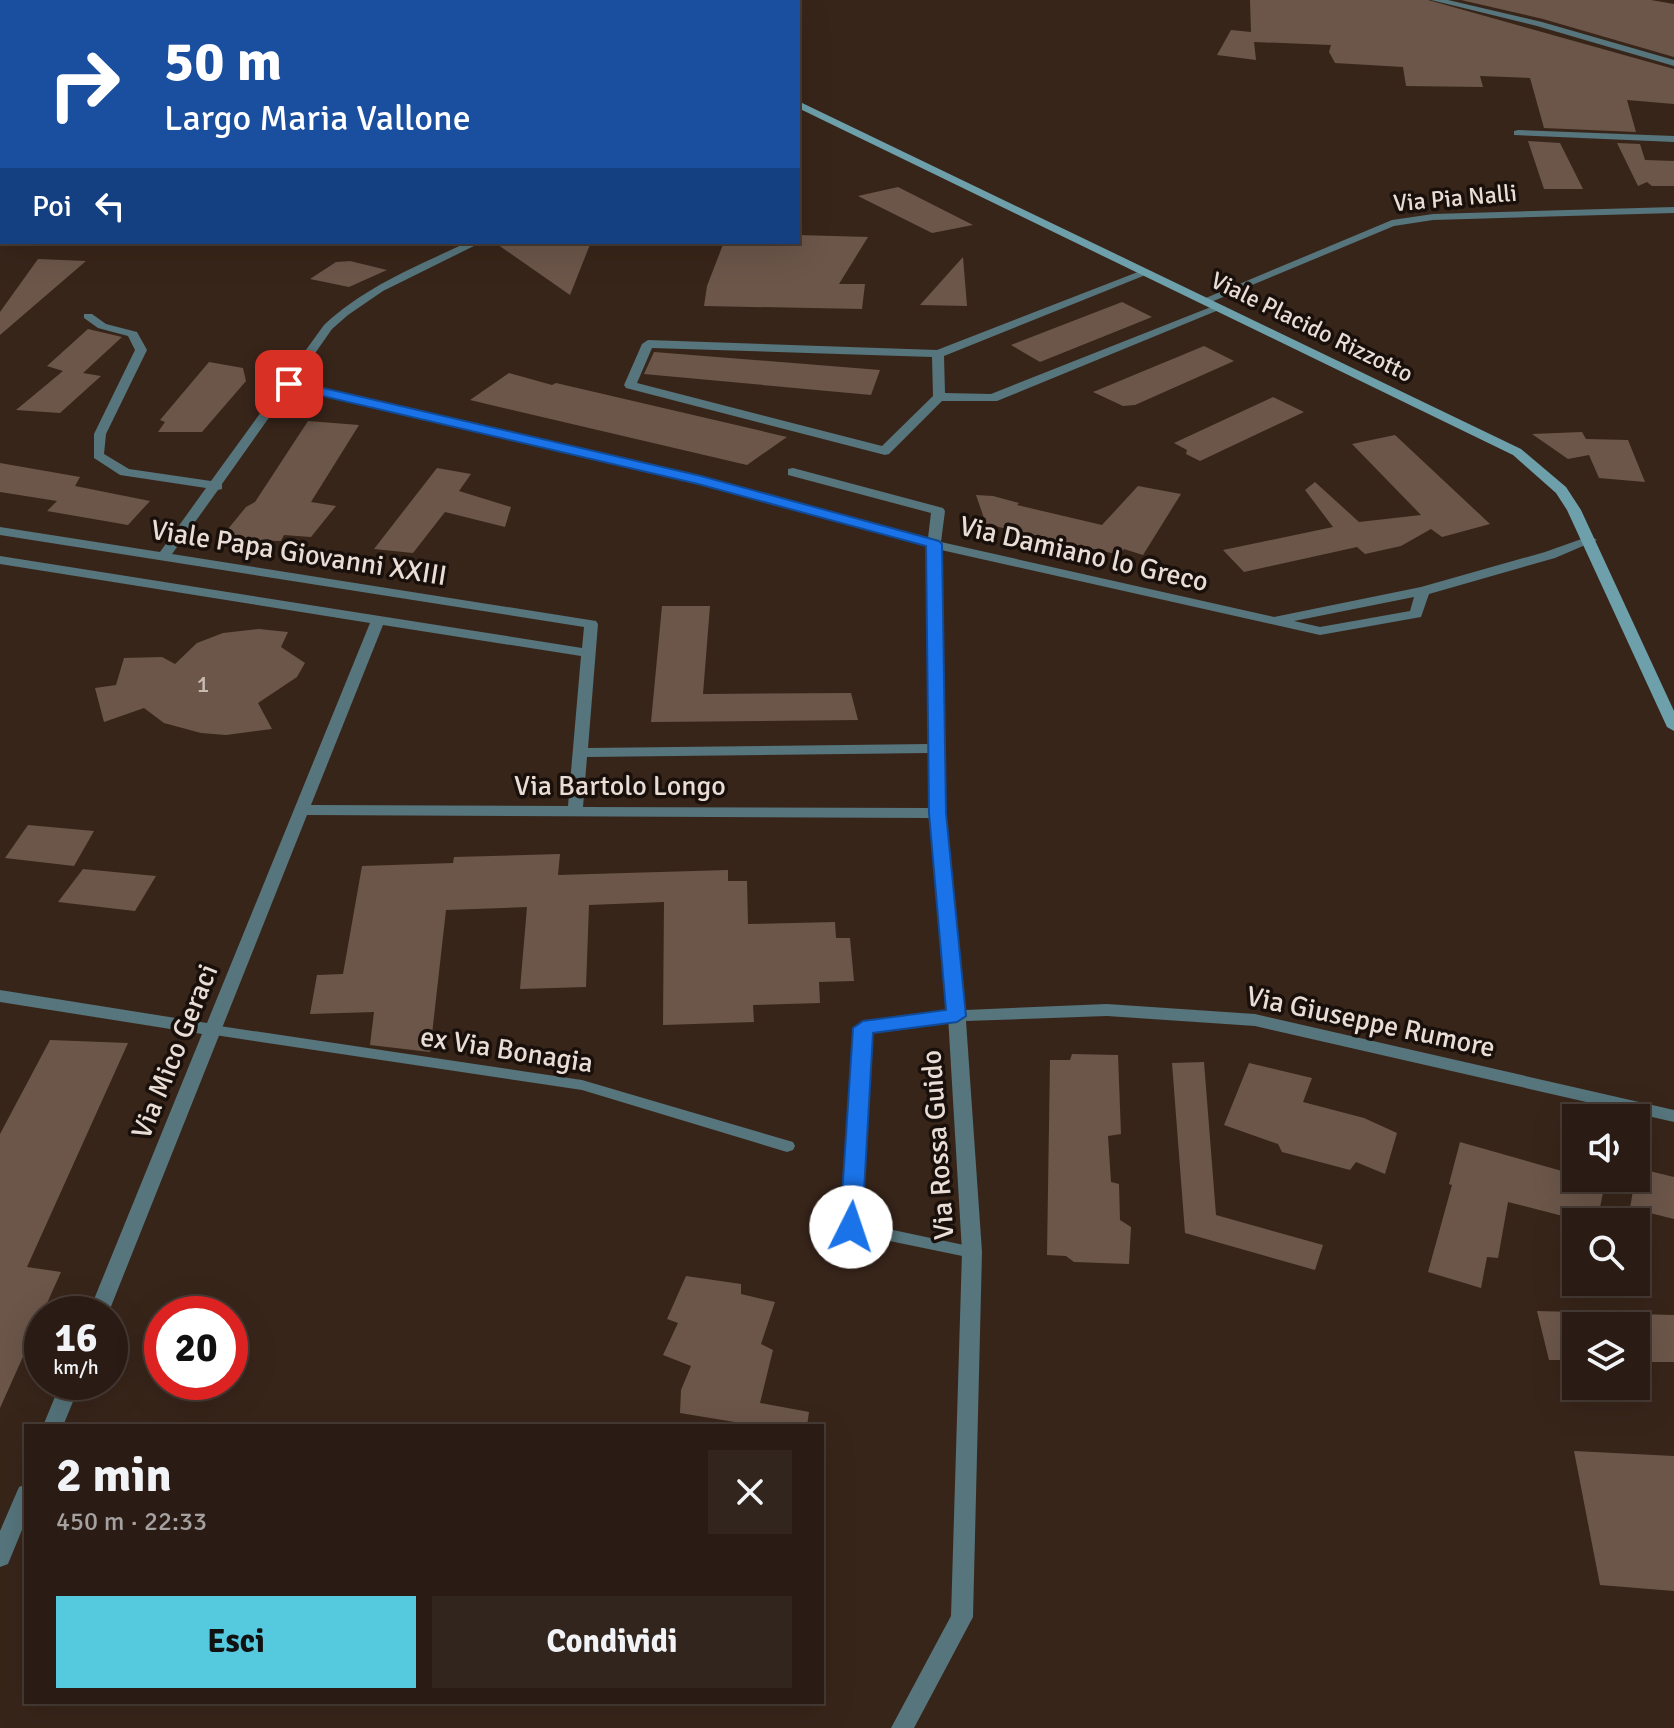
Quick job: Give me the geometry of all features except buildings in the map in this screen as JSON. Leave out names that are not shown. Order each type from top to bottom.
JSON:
[{"type":"street","points":[[1436,0],[1539,24],[1674,63]]},
{"type":"street","name":"Viale Placido Rizzotto","points":[[800,105],[1517,452],[1561,490],[1590,540],[1674,727]]},
{"type":"street","points":[[1518,133],[1674,139]]},
{"type":"street","name":"Via Pia Nalli","points":[[1207,300],[1392,223],[1433,217],[1674,210]]},
{"type":"street","points":[[163,557],[217,486],[328,327],[343,311],[473,244]]},
{"type":"street","points":[[1147,272],[938,354],[648,344],[630,385],[885,451],[939,397],[993,398],[1220,307]]},
{"type":"street","points":[[88,316],[102,326],[133,334],[141,350],[100,434],[98,455],[125,472],[217,486]]},
{"type":"street","points":[[938,354],[939,397]]},
{"type":"street","name":"Via Damiano lo Greco","points":[[289,384],[701,480],[934,544],[1274,621],[1423,591],[1550,555],[1590,540]]},
{"type":"street","name":"Via Rossa Guido","points":[[793,472],[938,511],[934,544],[937,813],[957,1016],[972,1252],[962,1617],[902,1728]]},
{"type":"street","name":"Viale Papa Giovanni XXIII","points":[[0,531],[591,624],[587,653],[0,560]]},
{"type":"street","points":[[1274,621],[1320,631],[1416,614],[1423,591]]},
{"type":"street","name":"Via Mico Geraci","points":[[105,1296],[378,620]]},
{"type":"street","points":[[575,811],[587,653]]},
{"type":"street","points":[[579,753],[936,748]]},
{"type":"street","name":"Via Bartolo Longo","points":[[301,810],[937,813]]},
{"type":"street","points":[[0,996],[213,1030]]},
{"type":"street","name":"Via Giuseppe Rumore","points":[[957,1016],[1107,1010],[1255,1020],[1674,1116]]},
{"type":"street","points":[[54,1424],[64,1400]]},
{"type":"street","points":[[0,1558],[24,1498]]},
{"type":"lane","points":[[957,1016],[863,1028],[851,1227],[972,1252]]},
{"type":"lane","name":"ex Via Bonagia","points":[[213,1030],[582,1085],[787,1146]]},
{"type":"route","points":[[289,384],[701,480],[934,544],[937,813],[957,1016],[863,1028],[851,1227]]}]
